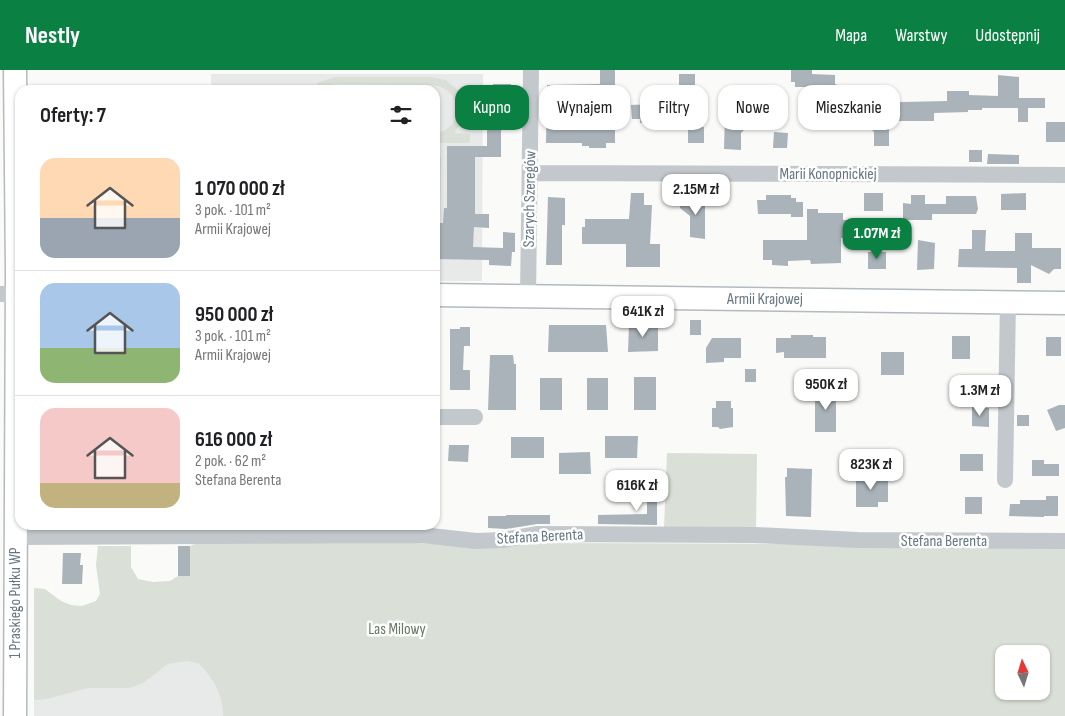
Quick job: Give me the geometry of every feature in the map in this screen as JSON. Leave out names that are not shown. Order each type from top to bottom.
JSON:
[{"type":"street","name":"1 Praskiego Pułku WP","points":[[14,70],[12,294],[15,716]]},
{"type":"street","name":"Szarych Szeregów","points":[[528,297],[531,70]]},
{"type":"street","name":"Marii Konopnickiej","points":[[530,173],[1065,175]]},
{"type":"street","name":"Armii Krajowej","points":[[440,296],[1065,303]]},
{"type":"street","points":[[1005,480],[1008,301]]},
{"type":"street","points":[[440,417],[475,418]]},
{"type":"street","name":"Stefana Berenta","points":[[15,537],[123,531],[422,535],[476,541],[502,540],[538,534],[754,534],[858,540],[1065,541]]},
{"type":"shaded area","points":[[211,74],[483,74],[483,85],[455,85],[455,130],[483,130],[482,281],[440,281],[440,85],[211,85]]},
{"type":"shaded area","points":[[34,627],[301,628],[302,716],[34,716]]},
{"type":"green space","points":[[335,77],[430,77],[446,80],[455,88],[455,100],[450,93],[440,87],[440,85],[316,85],[319,82]]},
{"type":"green space","points":[[455,119],[456,130],[454,133],[470,134],[470,143],[440,143],[440,132],[452,124]]},
{"type":"green space","points":[[440,157],[441,157],[440,205]]},
{"type":"green space","points":[[667,453],[757,454],[756,529],[664,528]]},
{"type":"green space","name":"Las Milowy","points":[[343,539],[471,546],[530,543],[1065,545],[1065,716],[223,716],[223,708],[216,686],[198,663],[187,661],[168,664],[143,683],[129,688],[88,688],[47,699],[34,700],[34,588],[45,589],[61,601],[71,605],[82,606],[96,601],[100,594],[96,565],[98,546],[131,546],[131,567],[138,579],[153,582],[170,581],[178,576],[190,576],[190,546],[203,541]]},
{"type":"building","points":[[600,70],[615,70],[615,85],[547,85],[600,84]]},
{"type":"building","points":[[791,70],[812,70],[812,74],[835,75],[835,84],[838,85],[798,85],[798,87],[795,87],[795,82],[791,82]]},
{"type":"building","points":[[679,74],[695,74],[695,85],[679,85]]},
{"type":"building","points":[[998,75],[1019,77],[1019,98],[1045,98],[1045,108],[1028,108],[1028,122],[1018,122],[1018,108],[982,108],[982,110],[968,110],[968,112],[934,113],[934,121],[900,121],[900,102],[947,101],[947,91],[969,91],[969,95],[998,96]]},
{"type":"building","points":[[493,84],[511,84],[511,85]]},
{"type":"building","points":[[631,105],[640,105],[640,119],[632,119]]},
{"type":"building","points":[[1046,122],[1065,122],[1065,142],[1046,142]]},
{"type":"building","points":[[487,130],[501,130],[501,157],[475,157],[475,214],[489,214],[489,228],[474,227],[473,247],[503,248],[503,232],[515,233],[515,252],[512,252],[511,266],[489,265],[489,260],[440,259],[440,223],[443,223],[444,208],[447,208],[447,146],[487,146]]},
{"type":"building","points":[[546,130],[615,130],[615,143],[606,143],[606,148],[589,148],[589,146],[582,146],[582,143],[546,143]]},
{"type":"building","points":[[688,130],[704,130],[704,143],[688,143]]},
{"type":"building","points":[[725,130],[744,130],[741,133],[741,150],[724,149]]},
{"type":"building","points":[[872,130],[889,130],[889,146],[874,146],[874,132]]},
{"type":"building","points":[[774,132],[788,133],[787,148],[773,148]]},
{"type":"building","points":[[969,150],[982,150],[982,162],[969,162]]},
{"type":"building","points":[[988,154],[1019,155],[1019,164],[987,164]]},
{"type":"building","points":[[631,193],[644,193],[644,205],[652,205],[650,244],[660,244],[660,267],[626,267],[626,244],[582,244],[582,227],[585,227],[585,219],[629,219]]},
{"type":"building","points":[[864,193],[883,193],[883,211],[864,211]]},
{"type":"building","points":[[1026,193],[1026,210],[1001,210],[1001,194]]},
{"type":"building","points":[[766,195],[791,195],[791,198],[796,198],[796,202],[803,202],[803,217],[791,217],[791,214],[758,214],[757,200],[766,200]]},
{"type":"building","points":[[911,195],[925,195],[925,204],[946,204],[946,196],[976,196],[978,209],[976,214],[932,214],[932,220],[903,220],[903,203],[911,204]]},
{"type":"building","points":[[548,197],[565,198],[565,225],[562,225],[562,265],[546,265]]},
{"type":"building","points":[[694,197],[705,198],[705,239],[690,237],[690,216],[680,208],[680,200],[694,200]]},
{"type":"building","points":[[807,209],[818,209],[818,213],[843,213],[843,220],[849,220],[849,238],[841,238],[841,263],[811,264],[810,260],[788,261],[788,266],[772,265],[772,260],[763,260],[763,240],[807,240]]},
{"type":"building","points":[[972,230],[986,230],[985,251],[1015,251],[1015,233],[1032,233],[1032,248],[1061,248],[1061,269],[1054,269],[1049,274],[1031,265],[1031,283],[1017,283],[1017,268],[958,267],[959,249],[972,249]]},
{"type":"building","points":[[918,240],[935,243],[934,269],[917,270]]},
{"type":"building","points":[[868,252],[886,252],[886,269],[868,269]]},
{"type":"building","points":[[690,320],[701,320],[701,335],[690,335]]},
{"type":"building","points":[[629,324],[658,325],[658,351],[628,352]]},
{"type":"building","points":[[549,325],[606,325],[608,352],[548,352]]},
{"type":"building","points":[[460,327],[470,327],[470,346],[464,346],[463,370],[470,370],[470,390],[450,390],[450,329],[460,329]]},
{"type":"building","points":[[791,335],[826,337],[826,358],[784,358],[784,352],[776,353],[776,338],[791,338]]},
{"type":"building","points":[[952,336],[970,336],[970,359],[952,359]]},
{"type":"building","points":[[1046,337],[1061,337],[1061,356],[1046,356]]},
{"type":"building","points":[[712,338],[741,338],[741,358],[724,358],[724,362],[706,363],[706,348]]},
{"type":"building","points":[[881,352],[904,352],[904,375],[881,375]]},
{"type":"building","points":[[490,355],[513,355],[514,364],[516,364],[516,410],[488,410]]},
{"type":"building","points":[[745,369],[756,369],[756,382],[745,382]]},
{"type":"building","points":[[634,377],[656,377],[656,410],[634,410]]},
{"type":"building","points":[[540,378],[562,378],[562,410],[540,410]]},
{"type":"building","points":[[587,378],[608,378],[608,410],[587,410]]},
{"type":"building","points":[[815,390],[836,390],[836,432],[815,432]]},
{"type":"building","points":[[716,401],[731,401],[733,427],[720,429],[712,427],[712,408],[716,408]]},
{"type":"building","points":[[1059,405],[1065,405],[1065,428],[1056,431],[1047,410]]},
{"type":"building","points":[[972,407],[989,408],[989,427],[972,426]]},
{"type":"building","points":[[1017,415],[1029,415],[1029,426],[1017,426]]},
{"type":"building","points":[[605,436],[638,436],[637,458],[605,458]]},
{"type":"building","points":[[511,437],[544,437],[544,458],[511,458]]},
{"type":"building","points":[[449,445],[469,445],[468,462],[448,461]]},
{"type":"building","points":[[590,452],[591,474],[559,474],[559,453]]},
{"type":"building","points":[[960,454],[983,454],[983,471],[960,471]]},
{"type":"building","points":[[1032,460],[1044,460],[1044,464],[1059,464],[1059,476],[1032,476]]},
{"type":"building","points":[[787,468],[812,469],[811,517],[786,516],[785,477],[787,477]]},
{"type":"building","points":[[856,475],[878,475],[878,480],[888,480],[888,502],[878,502],[878,507],[856,507]]},
{"type":"building","points":[[647,485],[660,485],[660,498],[657,498],[657,525],[598,524],[598,515],[647,514]]},
{"type":"building","points":[[1046,496],[1058,496],[1058,516],[1009,516],[1010,504],[1020,504],[1020,500],[1046,500]]},
{"type":"building","points":[[965,497],[982,497],[982,514],[965,514]]},
{"type":"building","points":[[550,515],[550,524],[506,529],[488,528],[488,516]]},
{"type":"building","points":[[178,546],[190,546],[190,576],[178,576]]},
{"type":"building","points":[[63,553],[81,553],[80,565],[83,565],[82,584],[62,584]]}]
